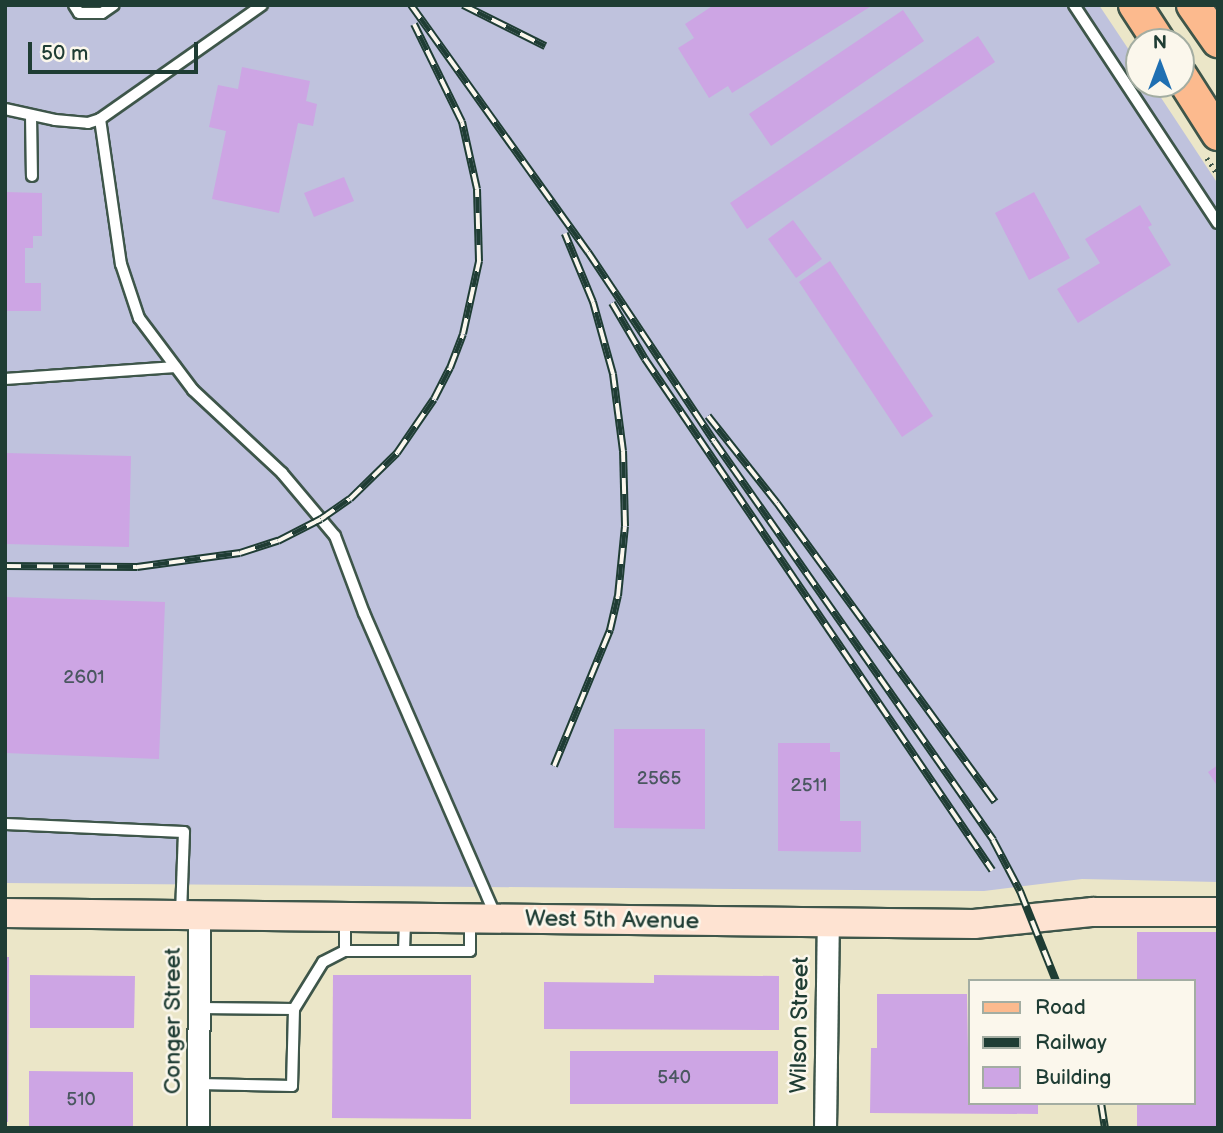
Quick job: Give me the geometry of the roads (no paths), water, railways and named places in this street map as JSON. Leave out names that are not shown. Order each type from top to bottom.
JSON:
[{"type":"main road","points":[[1135,5],[1150,28]]},
{"type":"main road","points":[[1193,5],[1218,41]]},
{"type":"main road","points":[[1195,98],[1218,134]]},
{"type":"street","name":"West 5th Avenue","points":[[5,913],[974,924],[1093,912],[1218,912]]},
{"type":"street","name":"Conger Street","points":[[190,914],[199,1008],[198,1128]]},
{"type":"street","name":"Wilson Street","points":[[825,1128],[828,923]]},
{"type":"lane","points":[[74,5],[79,13],[102,13],[114,5]]},
{"type":"lane","points":[[5,109],[32,116],[88,123],[100,119],[261,5]]},
{"type":"lane","points":[[1074,5],[1218,223]]},
{"type":"lane","points":[[32,116],[32,176]]},
{"type":"lane","points":[[100,119],[121,264],[139,318],[193,390],[282,473],[335,536],[483,918],[470,951],[345,951],[323,962],[294,1009],[292,1086],[199,1084]]},
{"type":"lane","points":[[5,379],[176,367]]},
{"type":"lane","points":[[5,824],[184,832],[190,914]]},
{"type":"lane","points":[[345,916],[345,951]]},
{"type":"lane","points":[[404,951],[405,916]]},
{"type":"lane","points":[[199,1008],[294,1009]]},
{"type":"railway","points":[[411,5],[588,252],[714,441],[993,840],[1020,891],[1055,979]]},
{"type":"railway","points":[[463,5],[545,46]]},
{"type":"railway","points":[[5,566],[137,567],[240,553],[278,541],[321,519],[350,499],[397,453],[434,399],[450,368],[463,334],[479,261],[477,189],[462,122],[414,24]]},
{"type":"railway","points":[[554,766],[610,630],[618,596],[625,526],[623,451],[613,374],[593,302],[565,234]]},
{"type":"railway","points":[[612,303],[645,359],[992,870]]},
{"type":"railway","points":[[708,416],[777,503],[995,802]]},
{"type":"railway","points":[[1101,1105],[1105,1128]]}]
